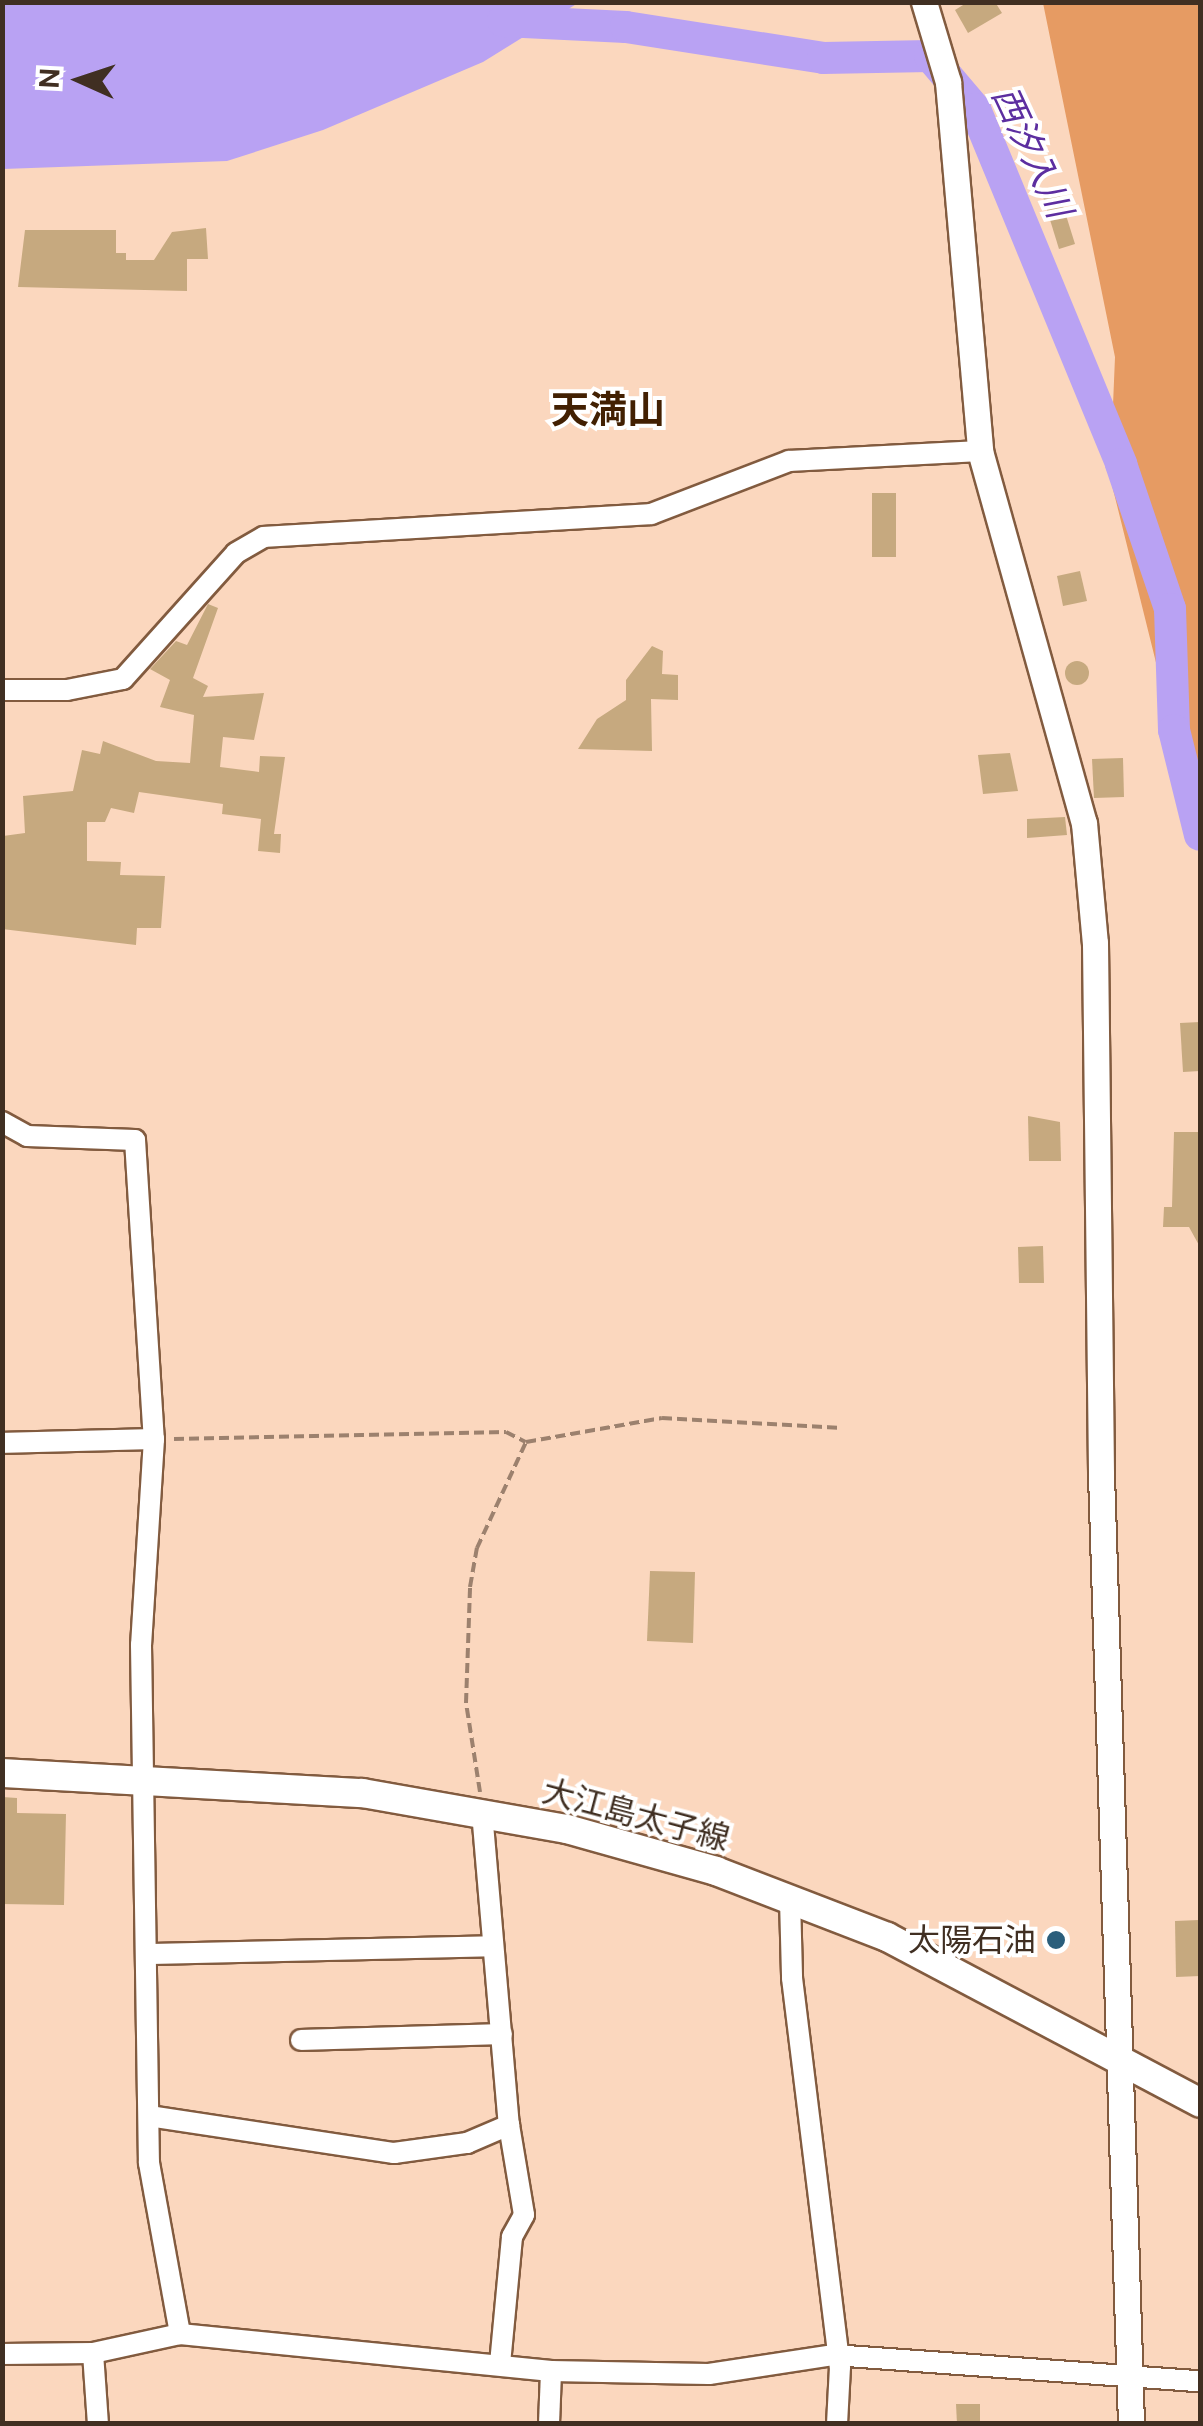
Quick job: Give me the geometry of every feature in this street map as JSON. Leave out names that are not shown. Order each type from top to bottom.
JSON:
[{"type":"main road","name":"大江島太子線","points":[[2,1773],[142,1776],[344,1791],[482,1812],[697,1866],[790,1899],[967,1973],[1200,2103]]},
{"type":"street","points":[[924,2],[948,82],[980,451],[1065,743],[1084,823],[1092,908],[1102,1530],[1124,2059],[1131,2424]]},
{"type":"street","points":[[2,690],[67,690],[122,679],[236,553],[264,537],[651,514],[789,461],[980,451]]},
{"type":"street","points":[[2,1122],[27,1136],[135,1140],[154,1439],[140,1645],[150,1954],[149,2162],[180,2334]]},
{"type":"street","points":[[2,1443],[154,1439]]},
{"type":"street","points":[[482,1812],[509,2125],[524,2215],[512,2237],[500,2364]]},
{"type":"street","points":[[790,1899],[833,2355],[840,2367],[837,2424]]},
{"type":"street","points":[[150,1954],[493,1946]]},
{"type":"street","points":[[301,2040],[502,2034]]},
{"type":"street","points":[[149,2116],[394,2153],[467,2143],[509,2125]]},
{"type":"street","points":[[2,2354],[93,2352],[180,2334],[552,2372],[709,2374],[833,2355],[1200,2381]]},
{"type":"street","points":[[93,2352],[98,2424]]},
{"type":"street","points":[[550,2424],[552,2372]]},
{"type":"path","points":[[154,1439],[506,1432],[526,1442],[662,1418],[842,1428]]},
{"type":"path","points":[[482,1812],[466,1703],[470,1587],[495,1503],[526,1442]]},
{"type":"shaded area","points":[[2,3],[578,3],[483,62],[323,130],[227,161],[3,169]]},
{"type":"shaded area","points":[[1043,3],[1200,3],[1200,840],[1110,477],[1115,357]]},
{"type":"building","points":[[968,2],[995,2],[1002,13],[968,33],[955,10]]},
{"type":"building","points":[[1059,193],[1075,244],[1059,249],[1043,197]]},
{"type":"building","points":[[206,228],[208,259],[187,259],[187,291],[18,287],[25,230],[116,230],[116,253],[126,253],[126,260],[154,260],[172,232]]},
{"type":"building","points":[[872,493],[896,493],[896,557],[872,557]]},
{"type":"building","points":[[1080,571],[1087,601],[1063,606],[1057,576]]},
{"type":"building","points":[[208,604],[218,608],[193,678],[208,686],[203,697],[264,693],[254,740],[223,737],[220,767],[259,772],[260,756],[285,757],[274,834],[281,834],[280,853],[258,851],[261,819],[222,814],[223,804],[139,792],[134,813],[111,808],[105,822],[87,822],[87,861],[121,862],[120,875],[165,876],[161,928],[137,928],[136,945],[2,929],[3,836],[25,833],[23,796],[73,791],[82,750],[100,754],[103,741],[156,761],[190,763],[194,715],[160,707],[170,680],[150,669],[176,641],[187,645]]},
{"type":"building","points":[[652,646],[663,651],[662,674],[678,675],[678,700],[651,699],[652,751],[578,749],[597,719],[626,700],[626,680]]},
{"type":"building","points":[[1072,661],[1082,661],[1089,673],[1082,685],[1072,685],[1065,678],[1065,668]]},
{"type":"building","points":[[1010,753],[1018,791],[983,794],[978,755]]},
{"type":"building","points":[[1123,758],[1124,797],[1094,798],[1092,759]]},
{"type":"building","points":[[1065,817],[1067,835],[1027,838],[1027,819]]},
{"type":"building","points":[[1200,1022],[1200,1071],[1183,1072],[1180,1023]]},
{"type":"building","points":[[1028,1116],[1060,1122],[1061,1161],[1029,1161]]},
{"type":"building","points":[[1174,1132],[1200,1132],[1200,1247],[1189,1227],[1163,1227],[1164,1207],[1172,1207]]},
{"type":"building","points":[[1043,1246],[1044,1283],[1019,1283],[1018,1247]]},
{"type":"building","points":[[650,1571],[695,1572],[693,1643],[647,1641]]},
{"type":"building","points":[[2,1797],[17,1798],[17,1813],[66,1814],[64,1905],[2,1904]]},
{"type":"building","points":[[1199,1920],[1200,1976],[1176,1977],[1175,1921]]},
{"type":"building","points":[[956,2404],[980,2404],[980,2424],[957,2424]]},
{"type":"waterway","name":"西汐入川","points":[[503,21],[626,27],[823,58],[930,56],[975,109],[1121,464],[1170,609],[1174,730],[1200,835]]},
{"type":"place","name":"太陽石油","points":[[1056,1940]]},
{"type":"district","name":"天満山","points":[[608,411]]}]
